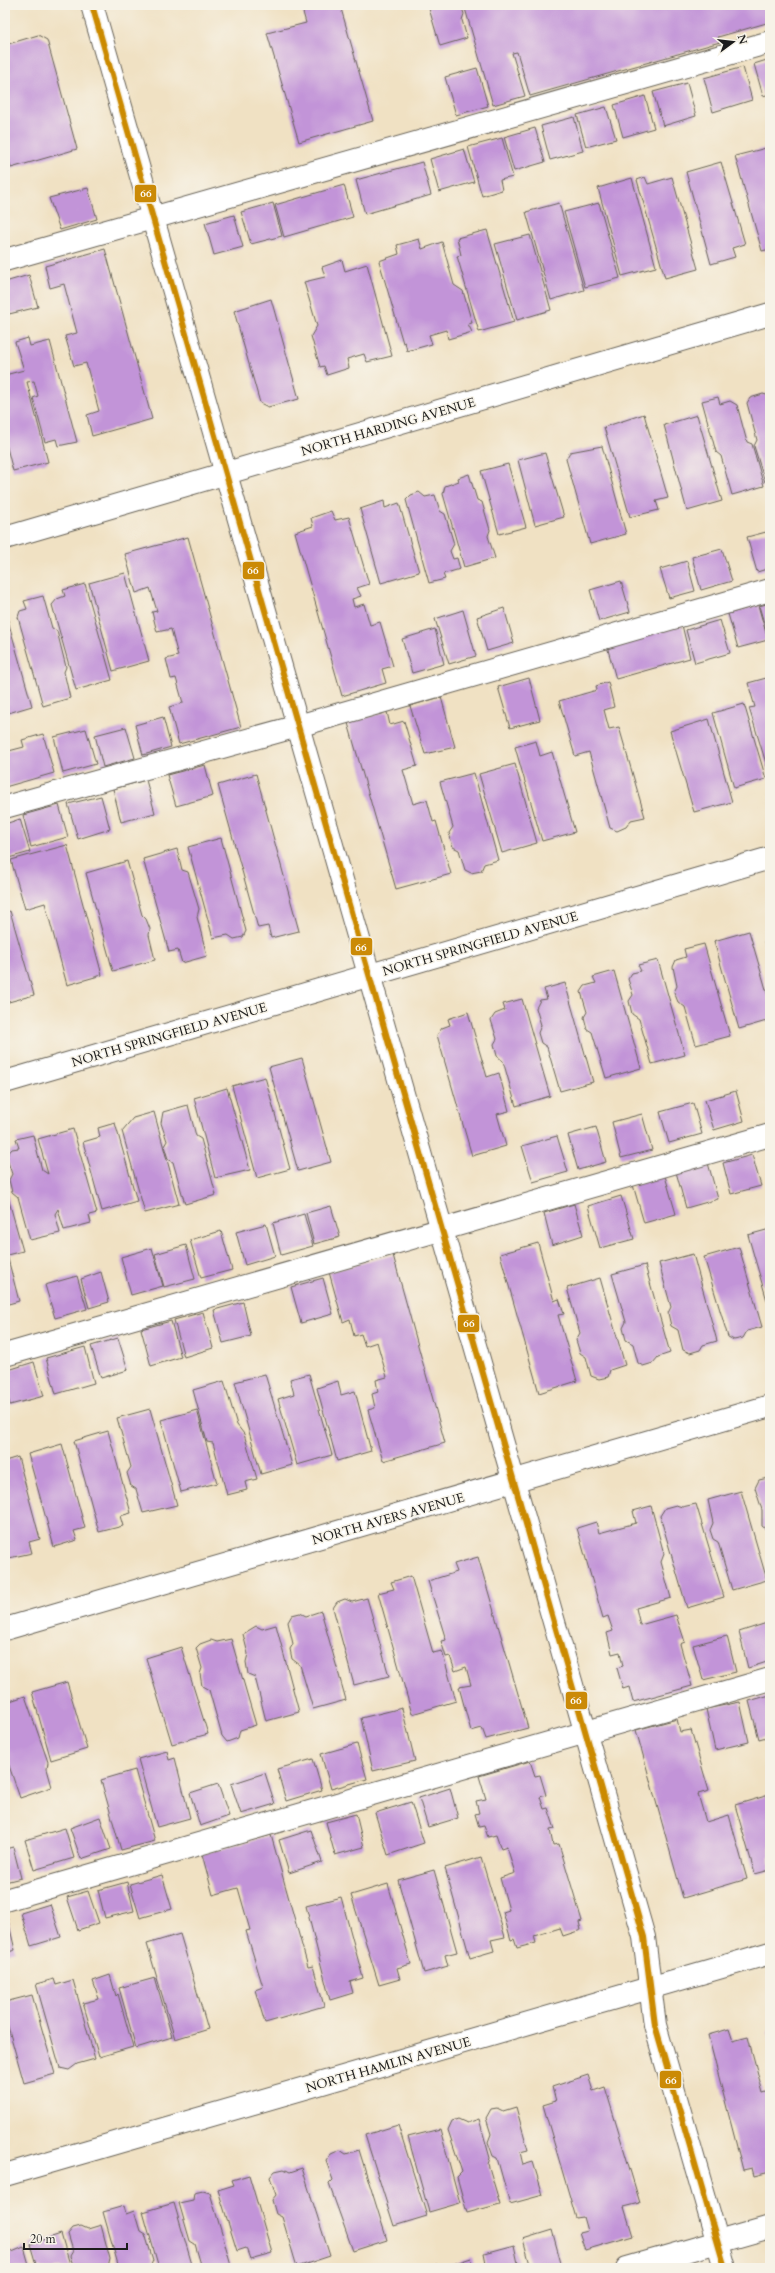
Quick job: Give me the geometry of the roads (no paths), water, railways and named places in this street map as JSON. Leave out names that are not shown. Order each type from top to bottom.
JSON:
[{"type":"street","points":[[92,5],[646,1947],[655,2025],[725,2268]]},
{"type":"street","points":[[5,260],[770,42]]},
{"type":"street","name":"NORTH HARDING AVENUE","points":[[5,538],[770,314]]},
{"type":"street","points":[[5,807],[298,726],[770,590]]},
{"type":"street","name":"NORTH SPRINGFIELD AVENUE","points":[[5,1082],[770,858]]},
{"type":"street","points":[[5,1355],[770,1135]]},
{"type":"street","name":"NORTH AVERS AVENUE","points":[[5,1629],[770,1406]]},
{"type":"street","points":[[5,1900],[770,1679]]},
{"type":"street","name":"NORTH HAMLIN AVENUE","points":[[5,2175],[770,1953]]},
{"type":"street","points":[[627,2268],[770,2227]]}]
